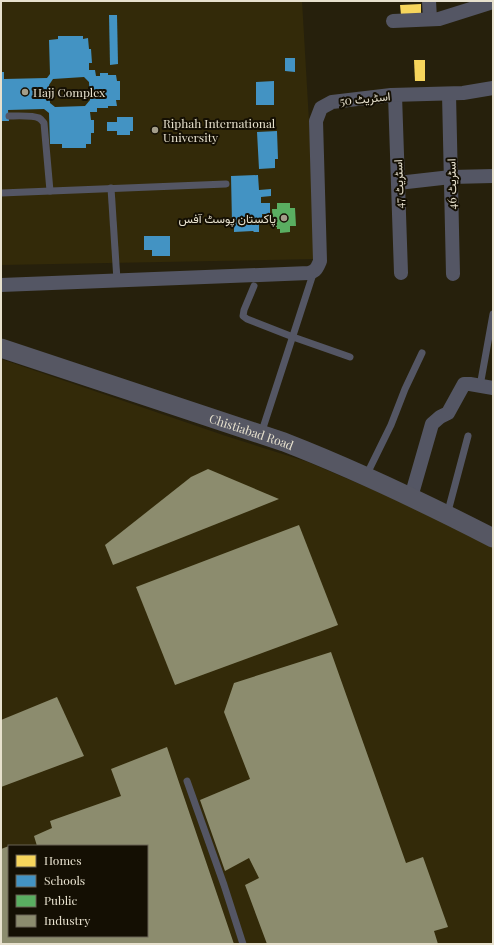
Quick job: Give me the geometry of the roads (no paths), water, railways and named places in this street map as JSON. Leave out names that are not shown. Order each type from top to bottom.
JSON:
[{"type":"main road","name":"Chistiabad Road","points":[[1,348],[284,442],[327,459],[410,497],[493,538]]},
{"type":"street","points":[[429,1],[430,19]]},
{"type":"street","points":[[393,21],[439,19],[493,2]]},
{"type":"street","name":"اسٹریٹ 50","points":[[317,266],[316,121],[321,108],[332,102],[395,95],[463,93],[493,88]]},
{"type":"street","name":"اسٹریٹ 46","points":[[449,94],[454,274]]},
{"type":"street","name":"اسٹریٹ 47","points":[[395,95],[401,273]]},
{"type":"street","points":[[398,183],[451,177],[493,176]]},
{"type":"street","points":[[1,285],[303,273],[317,266]]},
{"type":"street","points":[[410,497],[432,424],[440,417],[448,413],[464,384],[486,387]]},
{"type":"lane","points":[[9,116],[38,117],[42,120],[44,124],[50,191]]},
{"type":"lane","points":[[1,193],[226,184]]},
{"type":"lane","points":[[111,188],[117,280]]},
{"type":"lane","points":[[261,435],[292,337],[317,266]]},
{"type":"lane","points":[[254,286],[244,310],[243,316],[247,319],[292,337],[350,357]]},
{"type":"lane","points":[[486,387],[493,314]]},
{"type":"lane","points":[[366,477],[422,353]]},
{"type":"lane","points":[[447,515],[468,436]]},
{"type":"lane","points":[[187,781],[224,885],[243,944]]},
{"type":"place","name":"Hajj Complex","points":[[25,92]]},
{"type":"place","name":"Riphah International University","points":[[155,130]]},
{"type":"place","name":"پاکستان پوسٹ آفس","points":[[284,218]]}]
